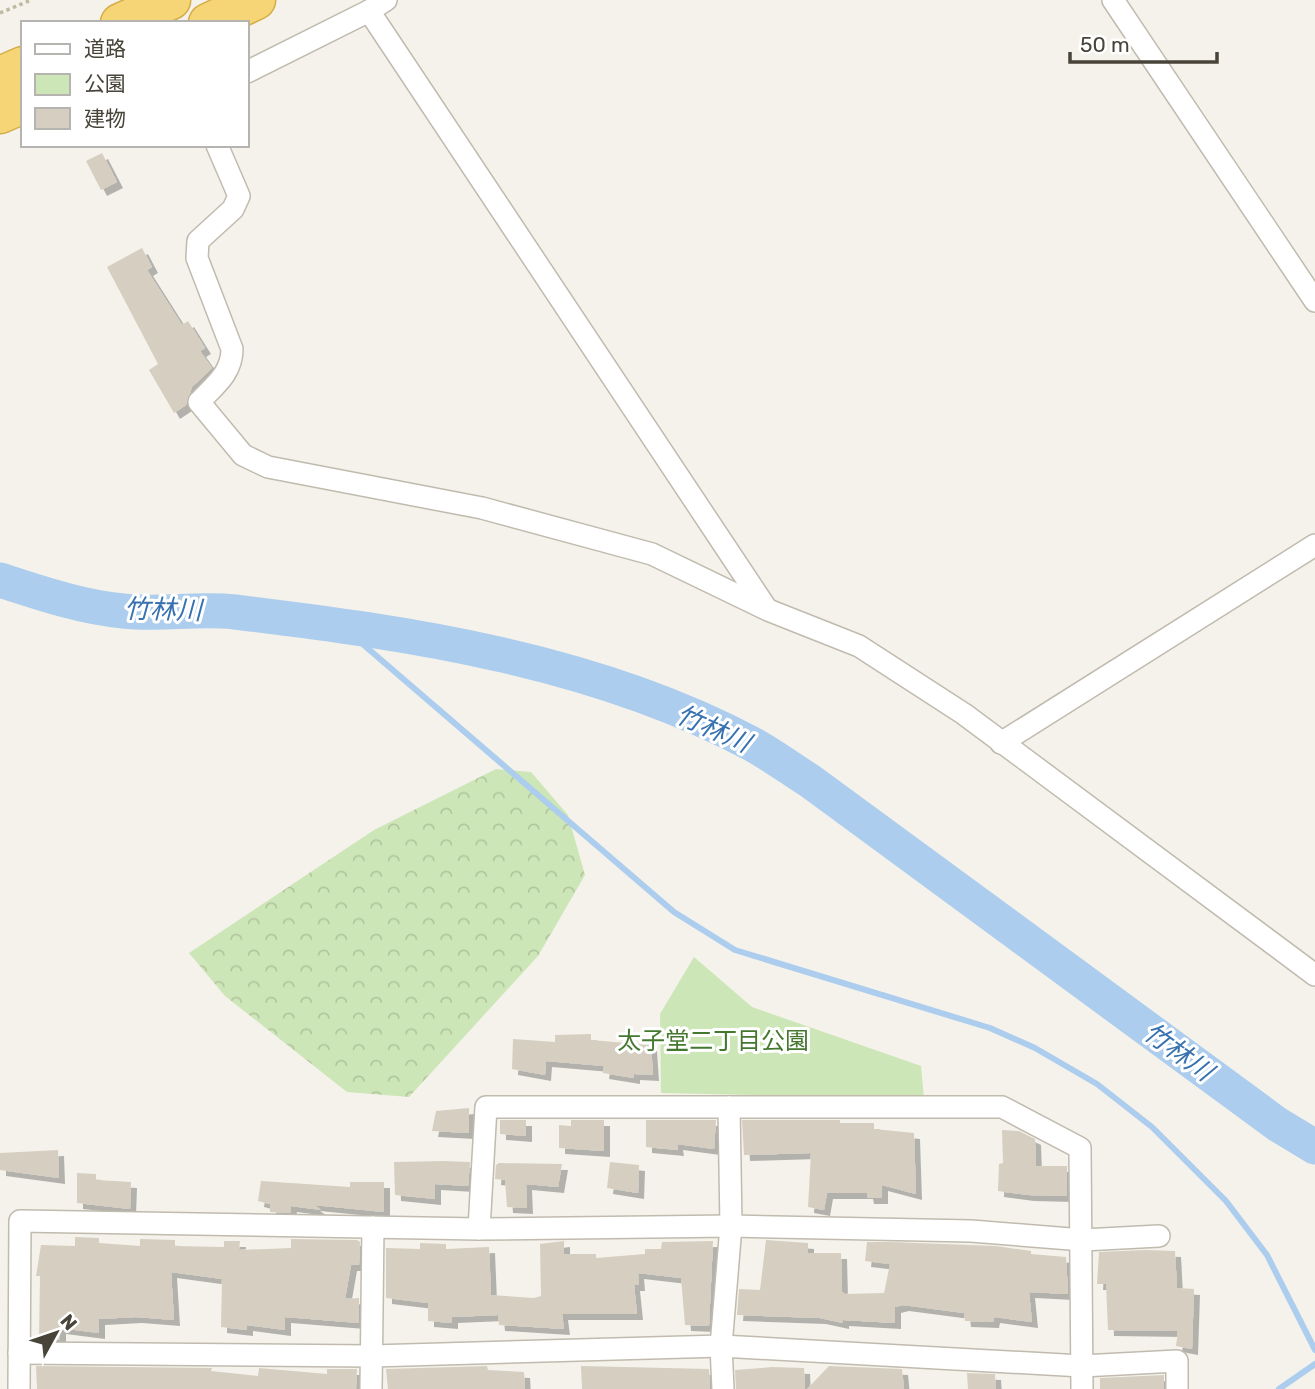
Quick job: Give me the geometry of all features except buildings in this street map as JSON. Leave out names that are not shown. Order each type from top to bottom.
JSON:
[{"type":"highway","points":[[212,21],[256,0]]},
{"type":"highway","points":[[125,21],[162,7]]},
{"type":"highway","points":[[0,76],[21,67]]},
{"type":"highway","points":[[0,114],[21,105]]},
{"type":"street","points":[[1113,0],[1315,301]]},
{"type":"street","points":[[248,71],[378,6],[768,610]]},
{"type":"street","points":[[218,147],[239,197],[233,209],[198,241],[197,258],[232,349],[232,362],[229,371],[199,402],[243,455],[268,467],[482,508],[652,554],[768,610],[859,646],[964,714],[1315,975]]},
{"type":"street","points":[[1001,743],[1315,545]]},
{"type":"street","points":[[480,1229],[486,1107],[1002,1108],[1080,1148],[1083,1240],[1082,1389]]},
{"type":"street","points":[[723,1389],[721,1346],[731,1226],[729,1107]]},
{"type":"street","points":[[19,1389],[20,1222],[480,1229],[731,1226],[971,1231],[1083,1240],[1159,1236]]},
{"type":"street","points":[[371,1389],[373,1227]]},
{"type":"street","points":[[19,1353],[372,1356],[721,1346],[1082,1366],[1177,1361],[1177,1389]]},
{"type":"path","points":[[0,13],[30,0]]},
{"type":"green space","points":[[496,769],[531,772],[568,815],[585,875],[538,956],[409,1097],[347,1092],[225,996],[189,953],[374,830]]},
{"type":"green space","name":"太子堂二丁目公園","points":[[694,957],[752,1007],[921,1066],[924,1099],[661,1093],[660,1014]]},
{"type":"waterway","name":"竹林川","points":[[0,580],[61,599],[107,609],[137,612],[235,612],[434,641],[565,671],[692,715],[752,744],[810,781],[1277,1124],[1315,1147]]},
{"type":"waterway","points":[[344,628],[674,912],[735,950],[990,1028],[1035,1048],[1097,1084],[1152,1127],[1226,1201],[1267,1255],[1315,1350]]},
{"type":"waterway","points":[[1279,1389],[1315,1364]]}]
